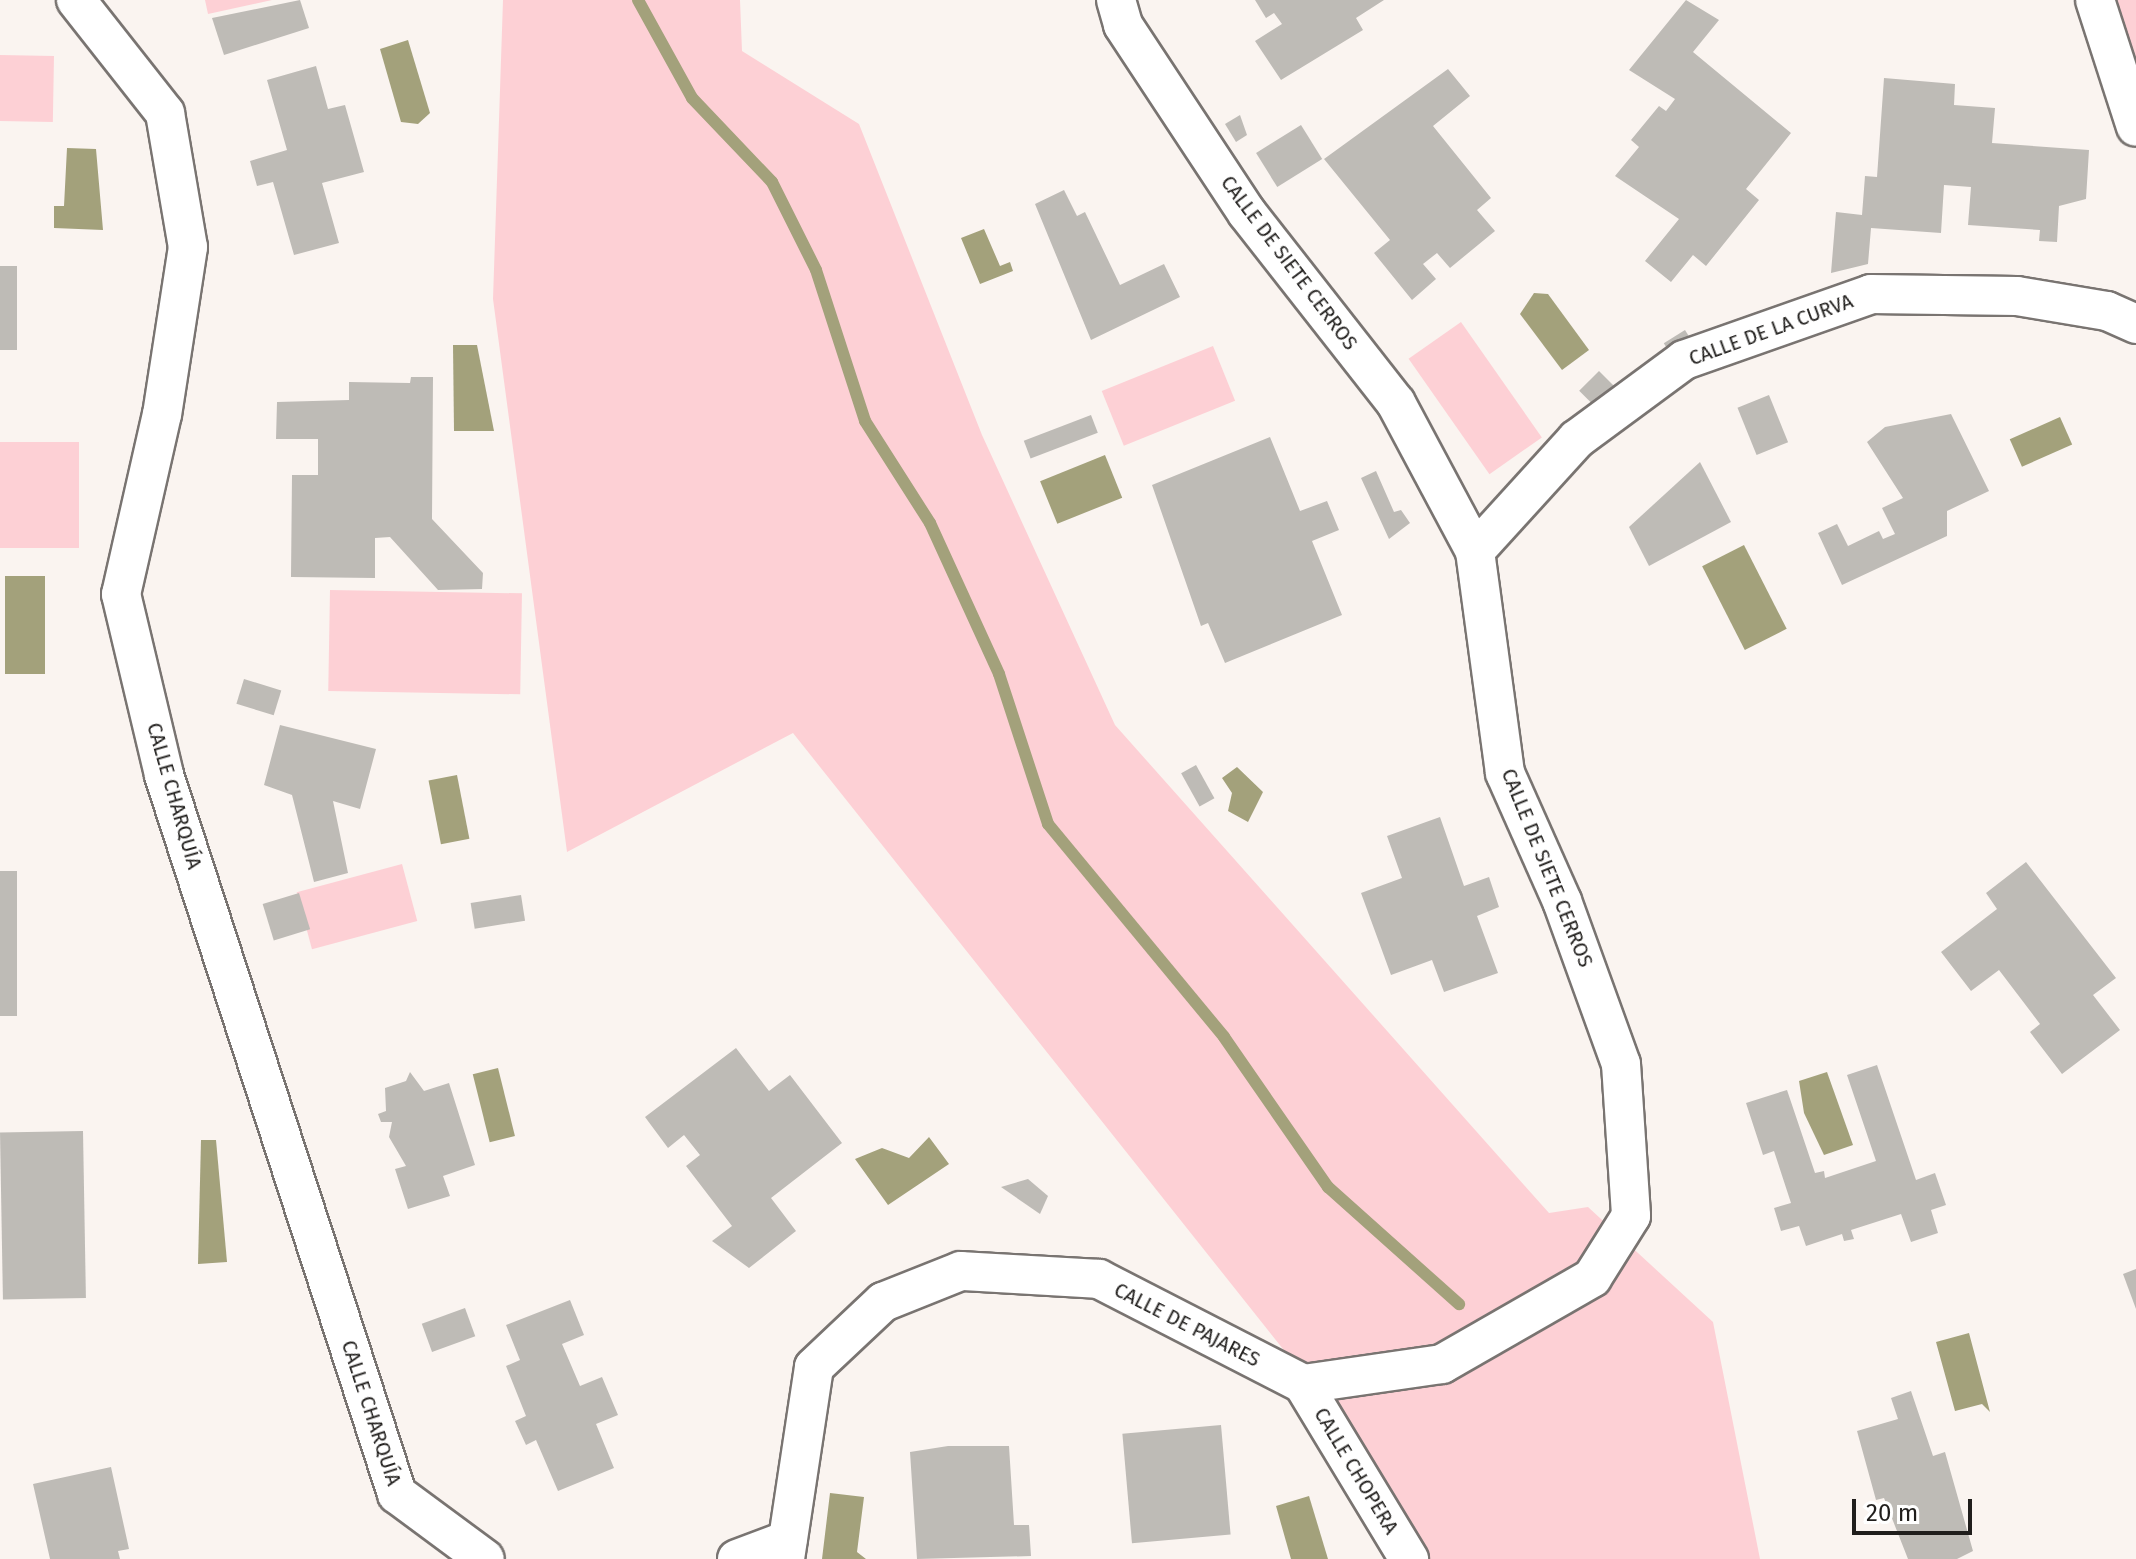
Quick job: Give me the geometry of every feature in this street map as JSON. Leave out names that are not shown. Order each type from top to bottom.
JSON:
[{"type":"street","name":"CALLE CHARQUÍA","points":[[76,0],[165,113],[188,247],[162,414],[121,594],[164,775],[397,1494],[485,1559]]},
{"type":"street","name":"CALLE DE SIETE CERROS","points":[[1116,0],[1123,25],[1247,213],[1396,403],[1475,551],[1505,773],[1562,901],[1621,1064],[1631,1216],[1592,1278],[1442,1364],[1303,1384]]},
{"type":"street","points":[[2095,0],[2136,127]]},
{"type":"street","name":"CALLE DE LA CURVA","points":[[1475,551],[1577,439],[1684,360],[1871,294],[2017,296],[2107,311],[2136,324]]},
{"type":"street","name":"CALLE DE PAJARES","points":[[786,1550],[814,1367],[883,1302],[961,1271],[1099,1279],[1303,1384]]},
{"type":"street","name":"CALLE CHOPERA","points":[[1303,1384],[1409,1559]]},
{"type":"street","points":[[737,1559],[786,1550]]},
{"type":"shaded area","points":[[205,0],[272,0],[208,14]]},
{"type":"shaded area","points":[[503,0],[740,0],[742,51],[859,124],[982,435],[1115,725],[1549,1213],[1588,1207],[1713,1322],[1760,1559],[1419,1559],[1283,1349],[793,733],[567,852],[493,299]]},
{"type":"shaded area","points":[[2117,0],[2136,0],[2136,69]]},
{"type":"shaded area","points":[[408,40],[430,113],[418,124],[401,122],[380,49]]},
{"type":"shaded area","points":[[0,55],[54,56],[53,122],[0,121]]},
{"type":"shaded area","points":[[67,148],[96,149],[103,230],[54,228],[54,206],[64,206]]},
{"type":"shaded area","points":[[984,229],[1000,266],[1010,262],[1013,271],[980,284],[961,238]]},
{"type":"shaded area","points":[[1534,293],[1548,294],[1589,350],[1562,370],[1520,314]]},
{"type":"shaded area","points":[[1461,322],[1542,438],[1489,474],[1409,359]]},
{"type":"shaded area","points":[[453,345],[477,345],[494,431],[454,431]]},
{"type":"shaded area","points":[[1213,346],[1235,401],[1124,446],[1102,391]]},
{"type":"shaded area","points":[[2060,417],[2072,444],[2022,467],[2010,439]]},
{"type":"shaded area","points":[[0,442],[79,442],[79,548],[0,548]]},
{"type":"shaded area","points":[[1105,455],[1122,498],[1057,524],[1040,481]]},
{"type":"shaded area","points":[[1744,545],[1787,629],[1745,650],[1702,566]]},
{"type":"shaded area","points":[[5,576],[45,576],[45,674],[5,674]]},
{"type":"shaded area","points":[[330,590],[522,593],[520,694],[328,691]]},
{"type":"shaded area","points":[[1237,767],[1263,792],[1248,822],[1228,811],[1232,793],[1222,778]]},
{"type":"shaded area","points":[[457,775],[469,839],[441,844],[429,781]]},
{"type":"shaded area","points":[[402,864],[417,921],[312,949],[297,892]]},
{"type":"shaded area","points":[[498,1068],[515,1136],[490,1142],[473,1074]]},
{"type":"shaded area","points":[[1827,1072],[1853,1145],[1824,1155],[1804,1113],[1799,1081]]},
{"type":"shaded area","points":[[929,1137],[949,1164],[888,1205],[855,1159],[882,1148],[909,1158]]},
{"type":"shaded area","points":[[201,1140],[216,1140],[227,1262],[198,1264]]},
{"type":"shaded area","points":[[1969,1333],[1990,1412],[1982,1404],[1955,1411],[1936,1342]]},
{"type":"shaded area","points":[[830,1493],[864,1497],[857,1552],[866,1559],[822,1559]]},
{"type":"shaded area","points":[[1309,1496],[1328,1559],[1291,1559],[1276,1506]]},
{"type":"building","points":[[300,0],[309,28],[224,55],[212,18]]},
{"type":"building","points":[[1255,0],[1384,0],[1356,18],[1363,30],[1281,80],[1255,41],[1282,24],[1274,13],[1266,18]]},
{"type":"building","points":[[1686,0],[1719,20],[1693,52],[1791,133],[1746,189],[1759,200],[1706,266],[1693,255],[1671,282],[1645,261],[1679,219],[1615,176],[1639,147],[1631,140],[1659,106],[1666,111],[1675,99],[1629,70]]},
{"type":"building","points":[[316,66],[328,109],[345,105],[364,172],[322,183],[339,243],[294,255],[273,182],[257,186],[250,161],[287,150],[267,80]]},
{"type":"building","points":[[1448,69],[1470,96],[1433,126],[1491,198],[1477,210],[1495,231],[1450,268],[1437,253],[1423,264],[1436,279],[1412,300],[1374,253],[1390,240],[1324,159]]},
{"type":"building","points":[[1884,78],[1955,84],[1954,105],[1995,108],[1992,143],[2089,150],[2086,199],[2059,206],[2057,242],[2039,241],[2040,230],[1968,225],[1971,187],[1944,185],[1941,233],[1871,228],[1868,264],[1831,273],[1836,212],[1862,215],[1865,176],[1877,177]]},
{"type":"building","points":[[1240,115],[1247,135],[1236,142],[1225,124]]},
{"type":"building","points":[[1301,125],[1322,159],[1277,187],[1256,153]]},
{"type":"building","points":[[1064,190],[1077,216],[1085,212],[1120,285],[1164,264],[1180,297],[1091,340],[1035,204]]},
{"type":"building","points":[[0,266],[17,266],[17,350],[0,350]]},
{"type":"building","points":[[1685,330],[1692,341],[1671,354],[1664,343]]},
{"type":"building","points":[[1599,371],[1619,391],[1599,411],[1579,391]]},
{"type":"building","points":[[411,377],[433,377],[432,519],[483,573],[482,589],[438,590],[390,537],[375,538],[375,578],[291,577],[292,475],[318,475],[318,439],[276,439],[277,402],[349,400],[349,382],[410,383]]},
{"type":"building","points":[[1769,395],[1788,442],[1757,455],[1737,408]]},
{"type":"building","points":[[1951,414],[1989,491],[1947,511],[1947,536],[1842,585],[1818,533],[1837,524],[1848,546],[1879,531],[1883,539],[1895,534],[1882,508],[1903,498],[1867,442],[1885,427]]},
{"type":"building","points":[[1091,415],[1098,433],[1031,459],[1024,441]]},
{"type":"building","points":[[1270,437],[1300,511],[1327,501],[1339,530],[1312,541],[1342,615],[1225,663],[1208,623],[1201,626],[1152,485]]},
{"type":"building","points":[[1700,462],[1731,522],[1649,566],[1629,527]]},
{"type":"building","points":[[1376,471],[1394,512],[1401,510],[1410,523],[1389,539],[1361,478]]},
{"type":"building","points":[[244,679],[281,690],[274,715],[236,704]]},
{"type":"building","points":[[280,725],[376,749],[360,809],[333,801],[348,873],[314,882],[292,795],[264,785]]},
{"type":"building","points":[[1196,765],[1214,798],[1200,806],[1181,773]]},
{"type":"building","points":[[1440,817],[1464,886],[1489,877],[1499,907],[1477,916],[1498,973],[1444,992],[1432,960],[1391,975],[1361,893],[1402,878],[1387,836]]},
{"type":"building","points":[[2026,862],[2116,978],[2093,995],[2120,1030],[2062,1074],[2030,1032],[2040,1024],[1999,970],[1971,991],[1941,952],[1997,909],[1986,893]]},
{"type":"building","points":[[0,871],[17,871],[17,1016],[0,1016]]},
{"type":"building","points":[[299,893],[310,929],[274,940],[263,904]]},
{"type":"building","points":[[521,895],[525,921],[475,929],[471,903]]},
{"type":"building","points":[[736,1048],[769,1091],[790,1075],[842,1143],[771,1198],[796,1231],[749,1268],[712,1241],[732,1226],[686,1166],[700,1155],[684,1135],[668,1148],[645,1117]]},
{"type":"building","points":[[1877,1065],[1916,1180],[1935,1173],[1946,1205],[1931,1210],[1938,1233],[1911,1242],[1901,1214],[1851,1230],[1854,1239],[1844,1241],[1842,1234],[1806,1246],[1799,1226],[1781,1231],[1774,1208],[1791,1203],[1774,1151],[1763,1155],[1746,1103],[1787,1090],[1815,1173],[1824,1171],[1825,1178],[1876,1161],[1847,1075]]},
{"type":"building","points":[[410,1072],[424,1091],[449,1083],[475,1165],[443,1176],[450,1196],[408,1209],[395,1169],[406,1166],[389,1137],[392,1122],[381,1122],[378,1114],[386,1111],[385,1088],[406,1081]]},
{"type":"building","points":[[83,1131],[86,1298],[3,1299],[0,1132]]},
{"type":"building","points":[[1028,1179],[1048,1196],[1040,1214],[1001,1187]]},
{"type":"building","points":[[2136,1269],[2136,1309],[2123,1274]]},
{"type":"building","points":[[570,1300],[584,1335],[562,1344],[580,1386],[602,1377],[618,1415],[596,1424],[614,1468],[558,1491],[536,1440],[526,1445],[515,1421],[526,1416],[506,1366],[520,1360],[506,1325]]},
{"type":"building","points":[[465,1308],[475,1336],[432,1352],[422,1324]]},
{"type":"building","points":[[1911,1391],[1933,1456],[1945,1452],[1973,1551],[1957,1559],[1908,1559],[1884,1498],[1876,1500],[1857,1431],[1898,1419],[1891,1398]]},
{"type":"building","points":[[1221,1425],[1231,1535],[1132,1543],[1122,1434]]},
{"type":"building","points":[[948,1446],[1009,1446],[1014,1525],[1029,1525],[1031,1556],[917,1559],[910,1452]]},
{"type":"building","points":[[111,1467],[129,1549],[118,1551],[120,1559],[50,1559],[33,1484]]},
{"type":"waterway","points":[[638,0],[692,98],[772,182],[816,270],[865,421],[930,523],[999,674],[1048,824],[1224,1037],[1328,1187],[1459,1304]]}]
